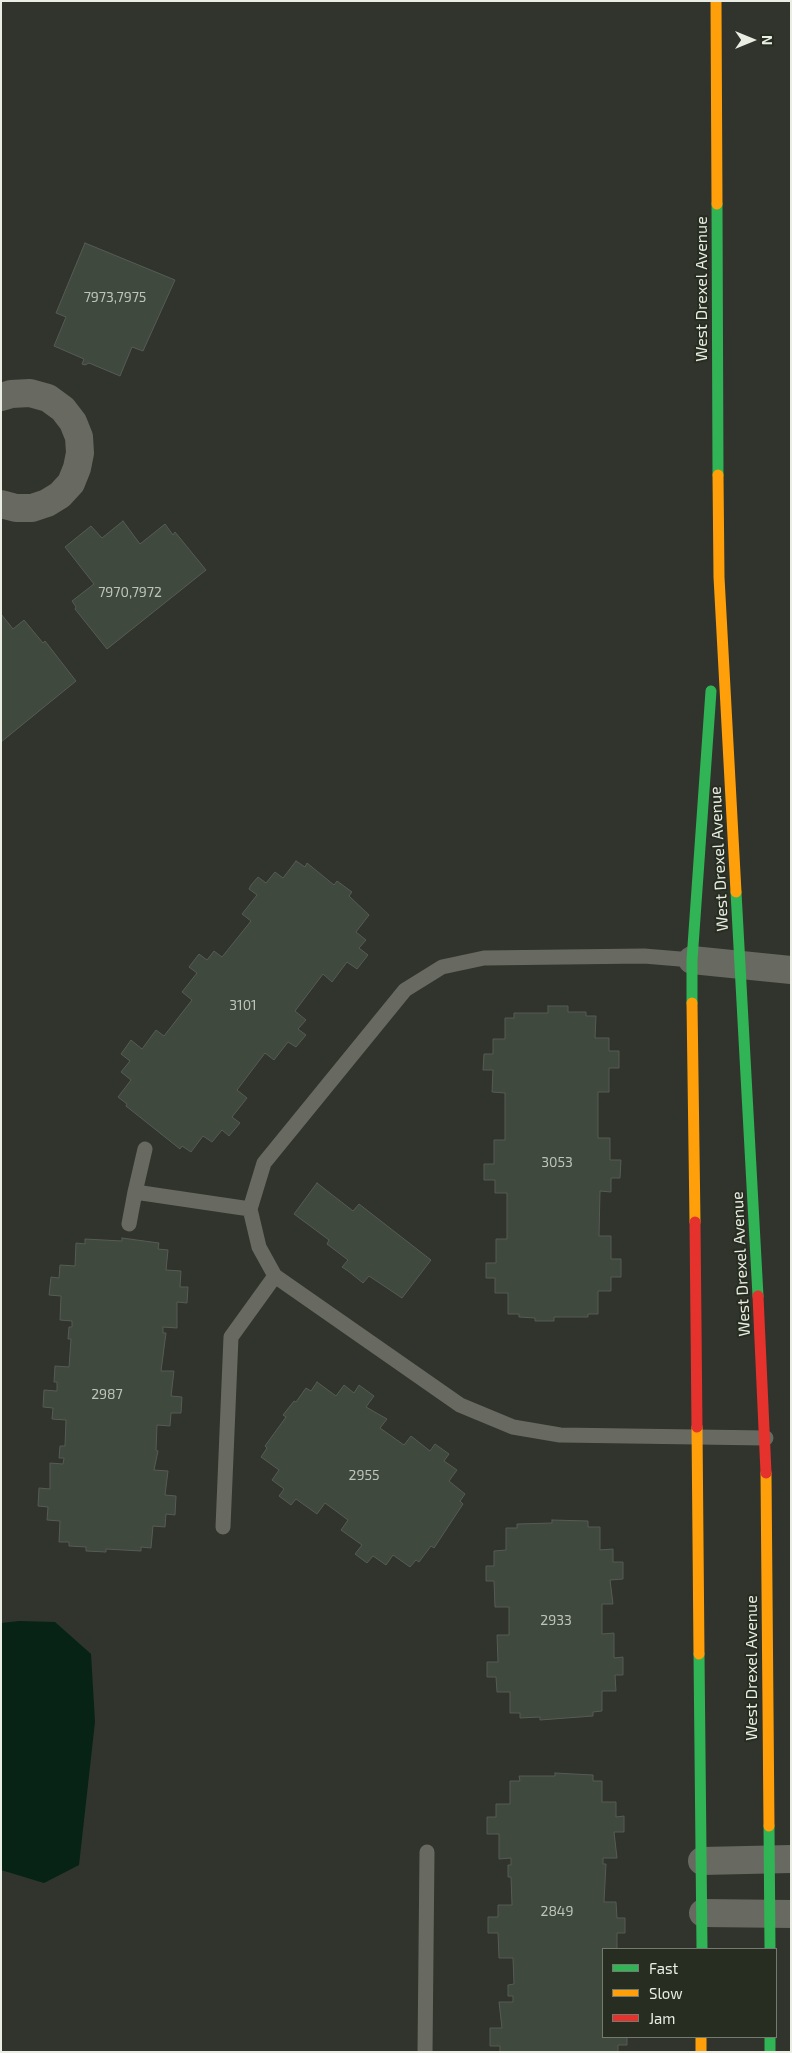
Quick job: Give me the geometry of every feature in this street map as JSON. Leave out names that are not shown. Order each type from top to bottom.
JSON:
[{"type":"street","name":"West Drexel Avenue","points":[[716,1],[720,577],[766,1438],[780,1860],[781,1914],[770,1948]]},
{"type":"street","points":[[1,397],[11,394],[30,393],[48,398],[63,410],[73,422],[79,437],[80,453],[71,483],[54,499],[32,508],[16,508],[1,504]]},
{"type":"street","name":"West Drexel Avenue","points":[[702,1948],[692,960],[720,577]]},
{"type":"street","points":[[692,960],[742,967],[791,970]]},
{"type":"street","points":[[702,1860],[780,1860]]},
{"type":"street","points":[[703,1913],[781,1914]]},
{"type":"street","points":[[700,2052],[701,2038]]},
{"type":"street","points":[[770,2038],[770,2052]]},
{"type":"lane","points":[[692,960],[644,956],[484,958],[442,967],[405,990],[264,1163],[250,1209],[259,1247],[275,1276],[460,1405],[512,1427],[560,1435],[766,1438]]},
{"type":"lane","points":[[129,1224],[145,1148]]},
{"type":"lane","points":[[135,1192],[250,1209]]},
{"type":"lane","points":[[223,1527],[232,1337],[275,1276]]},
{"type":"lane","points":[[425,2052],[427,1852]]},
{"type":"shaded area","points":[[19,1621],[55,1622],[91,1654],[95,1722],[79,1865],[44,1883],[1,1870],[1,1623]]},
{"type":"building","points":[[85,243],[175,280],[143,351],[132,347],[120,376],[89,363],[82,364],[84,359],[54,346],[66,317],[56,313]]},
{"type":"building","points":[[123,521],[140,544],[165,524],[173,535],[175,532],[206,570],[107,649],[75,609],[76,607],[72,601],[94,584],[65,547],[91,526],[102,538]]},
{"type":"building","points":[[1,614],[13,629],[24,620],[43,643],[45,641],[76,681],[1,742]]},
{"type":"building","points":[[296,861],[305,867],[307,863],[334,885],[337,881],[352,892],[349,896],[369,915],[356,932],[366,940],[359,948],[368,955],[357,969],[347,962],[332,982],[323,974],[295,1011],[306,1020],[298,1029],[306,1035],[296,1047],[288,1042],[274,1060],[265,1053],[237,1090],[247,1098],[232,1117],[240,1123],[229,1136],[222,1130],[212,1142],[203,1136],[191,1152],[182,1146],[180,1149],[126,1106],[127,1104],[118,1097],[131,1080],[121,1072],[130,1061],[121,1054],[131,1040],[142,1049],[156,1030],[164,1036],[192,1000],[182,992],[197,973],[189,967],[199,954],[207,960],[214,951],[222,957],[251,921],[242,914],[257,895],[249,889],[251,885],[258,877],[266,883],[275,872],[283,878]]},
{"type":"building","points":[[548,1006],[568,1006],[568,1012],[586,1012],[586,1016],[596,1016],[595,1038],[609,1038],[609,1051],[619,1051],[619,1068],[609,1068],[609,1092],[598,1092],[598,1138],[610,1138],[610,1160],[621,1160],[620,1178],[611,1178],[611,1192],[600,1191],[599,1236],[611,1236],[611,1259],[621,1259],[621,1277],[611,1277],[611,1291],[598,1291],[598,1314],[588,1314],[588,1317],[554,1317],[554,1321],[535,1321],[535,1318],[519,1317],[519,1314],[508,1314],[508,1293],[495,1293],[495,1278],[486,1278],[486,1263],[496,1263],[496,1239],[507,1239],[507,1193],[495,1193],[495,1180],[484,1180],[484,1164],[494,1164],[494,1140],[505,1140],[505,1093],[492,1092],[493,1070],[483,1070],[484,1054],[493,1054],[493,1039],[505,1039],[505,1018],[514,1018],[514,1013],[548,1013]]},
{"type":"building","points":[[317,1183],[353,1211],[359,1204],[431,1260],[402,1298],[369,1276],[363,1283],[342,1267],[348,1260],[327,1244],[329,1240],[294,1214]]},
{"type":"building","points":[[122,1238],[159,1243],[158,1249],[168,1250],[166,1270],[181,1271],[180,1287],[188,1287],[187,1303],[177,1302],[177,1328],[163,1327],[163,1333],[166,1333],[161,1371],[174,1371],[171,1396],[182,1397],[181,1413],[171,1413],[170,1426],[157,1425],[156,1450],[158,1451],[154,1470],[168,1471],[165,1495],[176,1496],[175,1515],[166,1514],[165,1527],[153,1526],[151,1548],[141,1547],[141,1551],[106,1549],[106,1552],[86,1551],[86,1547],[69,1546],[69,1542],[59,1542],[60,1521],[47,1520],[48,1507],[38,1506],[39,1488],[50,1489],[50,1463],[63,1464],[64,1458],[59,1458],[60,1446],[65,1446],[66,1420],[52,1419],[53,1408],[43,1407],[44,1390],[57,1391],[57,1382],[54,1382],[55,1366],[69,1367],[71,1339],[68,1339],[69,1327],[72,1327],[72,1321],[60,1320],[61,1296],[49,1295],[51,1277],[59,1278],[60,1265],[75,1266],[76,1243],[85,1244],[85,1239],[122,1241]]},
{"type":"building","points":[[317,1382],[336,1396],[344,1385],[354,1393],[359,1385],[374,1396],[366,1407],[387,1419],[380,1428],[404,1445],[411,1436],[430,1451],[435,1444],[449,1454],[444,1461],[457,1470],[449,1481],[465,1494],[460,1501],[463,1504],[434,1548],[431,1546],[419,1562],[416,1560],[410,1567],[393,1555],[386,1565],[373,1556],[367,1563],[355,1554],[362,1545],[341,1530],[348,1520],[325,1503],[317,1514],[296,1499],[291,1505],[279,1496],[284,1489],[272,1480],[279,1470],[261,1457],[267,1448],[265,1446],[286,1417],[283,1415],[306,1388],[311,1391]]},
{"type":"building","points":[[552,1520],[588,1521],[588,1527],[600,1527],[600,1550],[613,1549],[613,1562],[623,1562],[623,1579],[610,1580],[613,1604],[602,1604],[602,1634],[614,1633],[614,1658],[623,1657],[623,1675],[615,1675],[616,1691],[602,1691],[602,1711],[593,1712],[593,1716],[540,1720],[540,1717],[520,1718],[520,1713],[510,1713],[510,1692],[497,1692],[496,1677],[487,1677],[487,1662],[498,1662],[497,1635],[509,1635],[509,1607],[495,1607],[494,1581],[486,1581],[486,1566],[494,1566],[494,1551],[506,1550],[506,1528],[517,1528],[517,1524],[552,1523]]},
{"type":"building","points":[[555,1773],[593,1775],[593,1781],[602,1781],[602,1802],[616,1802],[616,1817],[624,1816],[624,1832],[614,1832],[617,1858],[603,1858],[603,1864],[606,1864],[604,1902],[616,1902],[617,1918],[625,1918],[625,1933],[617,1933],[617,1948],[602,1948],[602,2038],[627,2038],[627,2045],[618,2045],[618,2052],[500,2052],[500,2046],[490,2046],[490,2028],[502,2028],[499,2002],[513,2002],[513,1996],[508,1996],[508,1985],[514,1984],[513,1958],[499,1958],[498,1933],[488,1933],[488,1917],[498,1917],[498,1905],[512,1905],[511,1877],[508,1877],[508,1865],[511,1865],[511,1858],[499,1859],[499,1834],[487,1834],[487,1817],[496,1817],[496,1804],[510,1804],[510,1781],[520,1781],[519,1776],[555,1776]]},
{"type":"traffic: fast","points":[[717,204],[718,475]]},
{"type":"traffic: fast","points":[[692,1003],[692,960],[711,691]]},
{"type":"traffic: fast","points":[[736,892],[758,1296]]},
{"type":"traffic: fast","points":[[699,1654],[702,1948]]},
{"type":"traffic: fast","points":[[769,1826],[770,1948]]},
{"type":"traffic: fast","points":[[770,2038],[770,2052]]},
{"type":"traffic: slow","points":[[716,1],[717,204]]},
{"type":"traffic: slow","points":[[718,475],[719,577],[736,892]]},
{"type":"traffic: slow","points":[[692,1003],[695,1222]]},
{"type":"traffic: slow","points":[[697,1427],[699,1654]]},
{"type":"traffic: slow","points":[[766,1473],[769,1826]]},
{"type":"traffic: slow","points":[[701,2038],[701,2052]]},
{"type":"traffic: jam","points":[[695,1222],[697,1427]]},
{"type":"traffic: jam","points":[[758,1296],[766,1473]]}]
